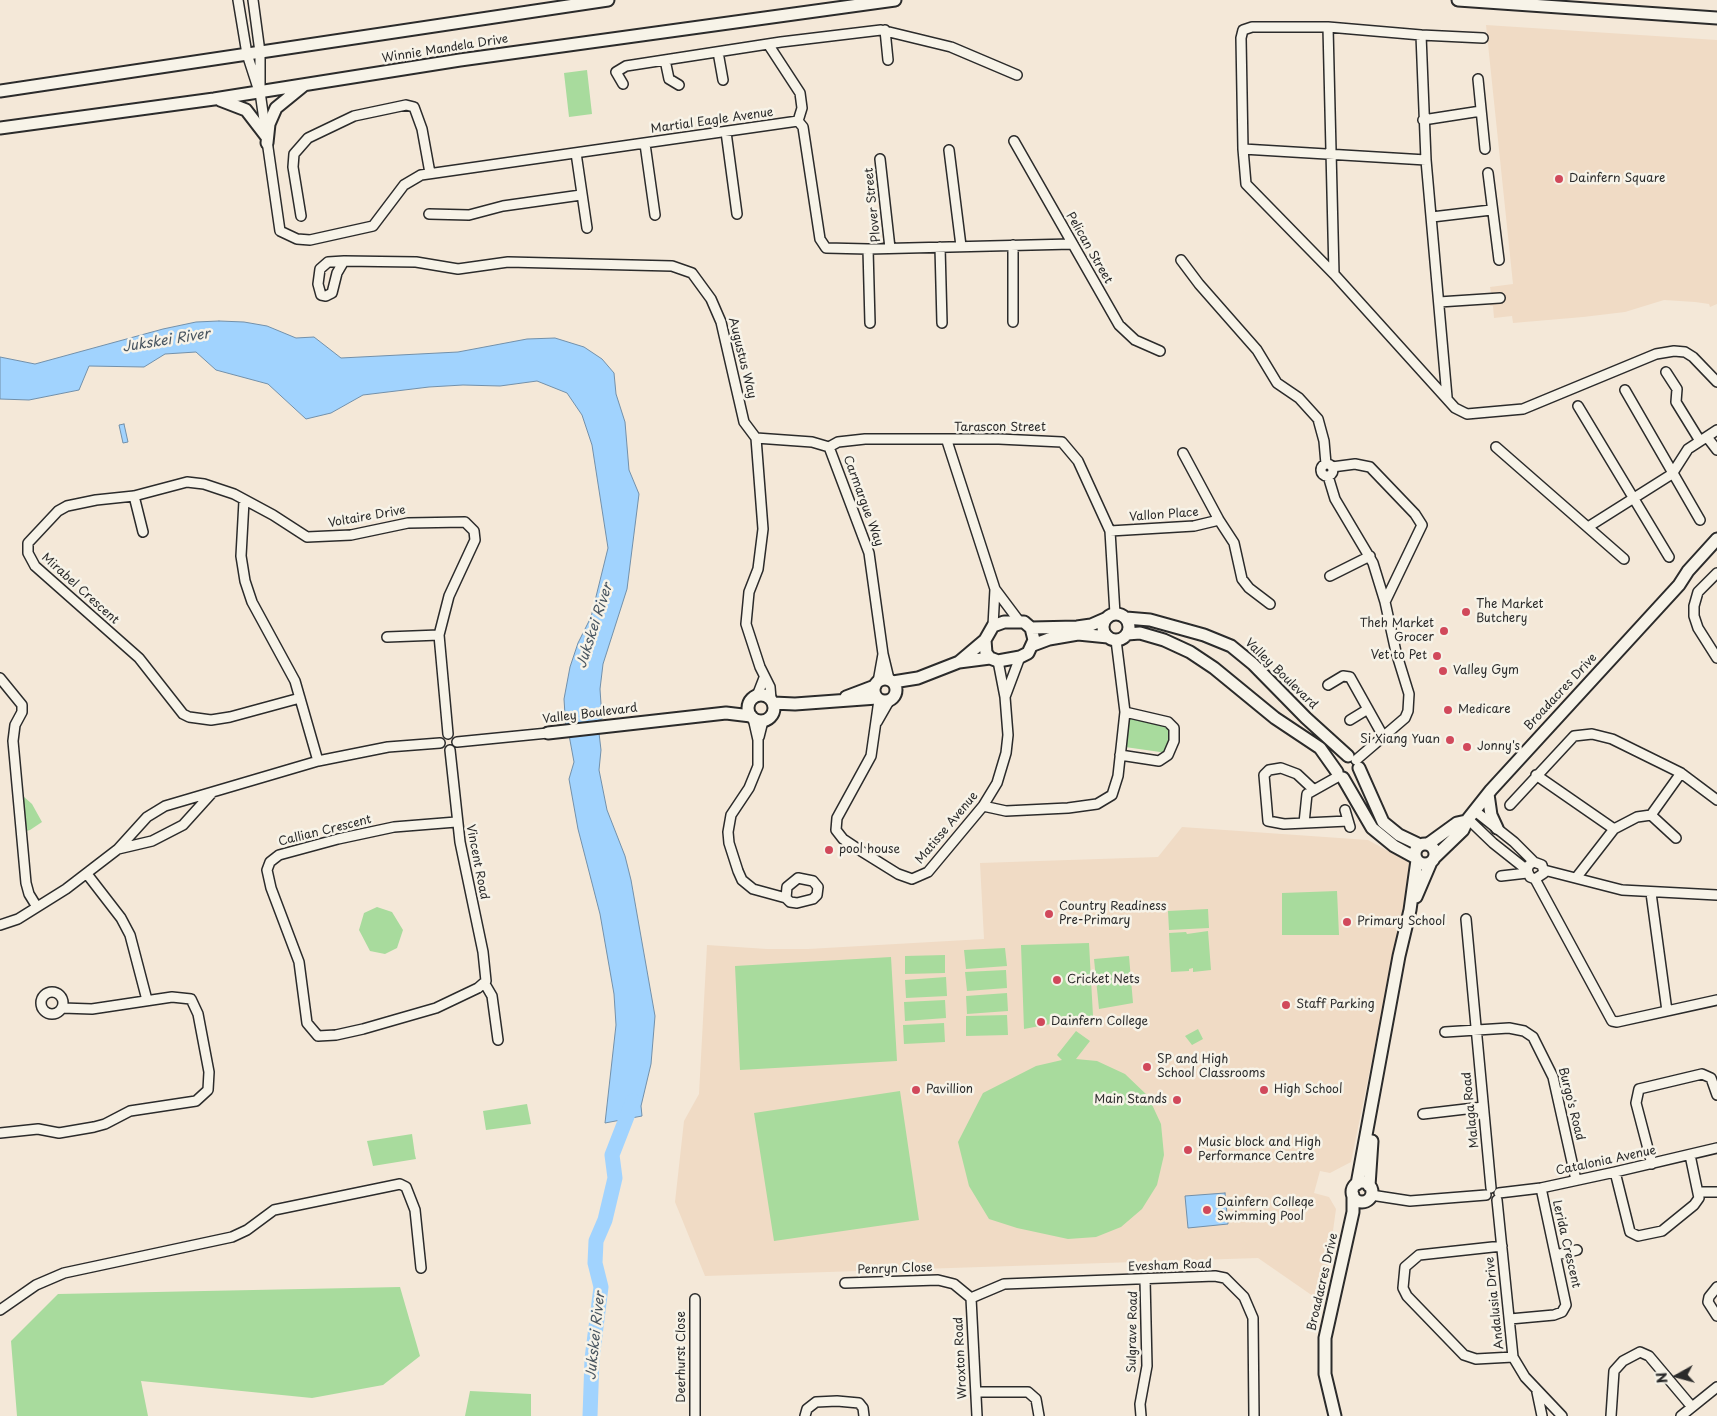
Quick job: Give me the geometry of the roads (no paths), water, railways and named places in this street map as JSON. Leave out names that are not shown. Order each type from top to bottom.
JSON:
[{"type":"street","points":[[238,0],[247,54],[260,92]]},
{"type":"street","points":[[253,0],[260,52],[260,92],[266,139]]},
{"type":"street","name":"Winnie Mandela Drive","points":[[0,91],[608,0]]},
{"type":"street","name":"Winnie Mandela Drive","points":[[0,128],[214,99],[460,60],[895,0]]},
{"type":"street","points":[[1458,0],[1717,18]]},
{"type":"street","points":[[1483,38],[1328,27],[1252,27],[1244,30],[1241,38],[1243,149],[1246,184],[1334,274],[1455,408],[1467,414],[1523,409],[1656,354],[1674,350],[1693,356],[1717,382]]},
{"type":"street","points":[[1328,27],[1334,274]]},
{"type":"street","points":[[885,30],[888,60]]},
{"type":"street","points":[[623,84],[617,76],[619,68],[768,44],[885,30],[950,47],[1017,75]]},
{"type":"street","points":[[1421,34],[1423,120],[1447,397]]},
{"type":"street","points":[[768,44],[800,93],[802,108],[798,121],[803,127],[822,243],[830,249],[1072,244]]},
{"type":"street","points":[[718,52],[723,80]]},
{"type":"street","points":[[664,60],[669,78],[679,85]]},
{"type":"street","points":[[1478,79],[1485,149]]},
{"type":"street","points":[[266,139],[268,124],[276,108],[304,85]]},
{"type":"street","points":[[214,99],[246,110],[266,139]]},
{"type":"street","points":[[301,216],[293,167],[294,154],[308,138],[354,116],[406,105],[414,107],[422,129],[430,173]]},
{"type":"street","points":[[1423,120],[1481,112]]},
{"type":"street","name":"Martial Eagle Avenue","points":[[266,139],[280,231],[297,239],[310,240],[367,229],[379,220],[404,185],[413,178],[430,173],[798,121]]},
{"type":"street","points":[[726,132],[737,214]]},
{"type":"street","name":"Pelican Street","points":[[1014,140],[1124,332],[1160,351]]},
{"type":"street","points":[[645,144],[655,215]]},
{"type":"street","points":[[1243,149],[1426,160]]},
{"type":"street","points":[[949,150],[961,246]]},
{"type":"street","points":[[576,153],[587,228]]},
{"type":"street","name":"Plover Street","points":[[880,159],[890,248]]},
{"type":"street","points":[[1488,173],[1499,260]]},
{"type":"street","points":[[429,214],[469,215],[503,206],[581,195]]},
{"type":"street","points":[[1432,217],[1492,210]]},
{"type":"street","points":[[1013,245],[1013,322]]},
{"type":"street","points":[[940,248],[942,323]]},
{"type":"street","points":[[868,249],[870,323]]},
{"type":"street","points":[[1181,260],[1199,284],[1257,350],[1277,383],[1300,398],[1318,419],[1335,499],[1370,556],[1409,694],[1409,706],[1405,718],[1354,761],[1338,761],[1340,776]]},
{"type":"street","name":"Augustus Way","points":[[318,280],[322,265],[330,262],[416,262],[458,269],[508,262],[682,268],[692,273],[701,283],[721,322],[731,356],[744,422],[756,438],[763,529],[758,569],[749,592],[746,624],[764,678],[770,686],[772,701]]},
{"type":"street","points":[[334,279],[318,280],[320,294],[326,296],[332,293],[334,279],[344,262]]},
{"type":"street","points":[[1439,302],[1500,298]]},
{"type":"street","points":[[1666,372],[1677,389],[1676,402],[1704,439],[1717,450]]},
{"type":"street","points":[[1626,390],[1672,474],[1700,520]]},
{"type":"street","points":[[1578,406],[1669,557]]},
{"type":"street","points":[[1588,527],[1672,474],[1688,449],[1717,430]]},
{"type":"street","name":"Tarascon Street","points":[[756,438],[812,442],[829,447],[838,442],[865,439],[999,439],[1062,442],[1078,460],[1110,531],[1111,616]]},
{"type":"street","points":[[947,440],[995,589],[1019,620],[1031,628],[1077,627],[1091,625],[1111,616],[1126,618],[1129,626],[1127,634],[1112,638],[1078,634],[1059,636],[1033,646]]},
{"type":"street","name":"Carmargue Way","points":[[829,447],[869,553],[883,654],[884,682]]},
{"type":"street","points":[[1496,447],[1624,560]]},
{"type":"street","name":"Vallon Place","points":[[1183,453],[1219,520],[1234,543],[1242,579],[1249,588],[1270,604]]},
{"type":"street","points":[[1329,469],[1355,464],[1370,467],[1421,521],[1421,529],[1384,602]]},
{"type":"street","name":"Mirabel Crescent","points":[[244,501],[220,488],[187,482],[134,496],[96,500],[67,506],[58,511],[28,543],[30,560],[139,658],[183,714],[189,717],[211,720],[230,717],[300,698]]},
{"type":"street","points":[[134,496],[143,532]]},
{"type":"street","points":[[244,501],[241,556],[245,581],[252,602],[288,667],[300,698],[318,761]]},
{"type":"street","name":"Voltaire Drive","points":[[244,501],[273,515],[307,537],[334,537],[408,522],[460,521],[470,525],[474,531],[475,540],[449,596],[439,635],[448,734]]},
{"type":"street","name":"Vallon Place","points":[[1110,531],[1194,526],[1219,520]]},
{"type":"street","name":"Broadacres Drive","points":[[1410,910],[1433,859],[1463,830],[1470,817],[1488,794],[1679,585],[1688,571],[1717,538]]},
{"type":"street","name":"Broadacres Drive","points":[[1679,585],[1690,578],[1717,548]]},
{"type":"street","points":[[1330,576],[1370,556]]},
{"type":"street","points":[[1717,573],[1698,592],[1694,606],[1694,616],[1698,628],[1717,658]]},
{"type":"street","points":[[959,662],[985,640],[993,626],[995,589]]},
{"type":"street","points":[[983,806],[1006,811],[1068,808],[1097,804],[1112,795],[1116,786],[1125,712],[1112,638],[1104,630],[1111,616]]},
{"type":"street","name":"Valley Boulevard","points":[[1126,618],[1150,620],[1204,635],[1231,646],[1253,664],[1306,718],[1354,761],[1390,836],[1416,859]]},
{"type":"street","points":[[993,626],[1019,620]]},
{"type":"street","points":[[753,700],[764,696],[772,701],[795,704],[842,699],[885,698],[918,678],[959,662],[1020,657],[1028,653],[1033,646],[1034,640],[1031,628]]},
{"type":"street","name":"Valley Boulevard","points":[[1127,634],[1151,635],[1190,652],[1214,668],[1275,718],[1320,748],[1340,776],[1372,828],[1390,836],[1424,844]]},
{"type":"street","points":[[387,637],[439,635]]},
{"type":"street","points":[[985,640],[986,653],[994,660]]},
{"type":"street","name":"Matisse Avenue","points":[[1005,696],[1020,657]]},
{"type":"street","name":"Matisse Avenue","points":[[885,698],[877,722],[872,756],[837,818],[836,830],[843,838],[861,851],[898,874],[912,879],[928,872],[983,806],[997,783],[1006,753],[1008,720],[1005,696],[994,660]]},
{"type":"street","points":[[1328,685],[1343,676],[1348,676],[1383,736]]},
{"type":"street","points":[[0,678],[22,705],[22,712],[15,725],[13,741],[26,883],[29,894],[37,907]]},
{"type":"street","points":[[764,678],[753,700],[760,718],[756,772],[731,814],[728,832],[729,843],[738,871],[748,885],[771,895],[786,898]]},
{"type":"street","points":[[842,699],[884,682],[918,678]]},
{"type":"street","points":[[884,682],[885,698]]},
{"type":"street","points":[[884,682],[885,698]]},
{"type":"street","name":"Valley Boulevard","points":[[726,713],[753,700]]},
{"type":"street","points":[[760,718],[774,710],[772,701]]},
{"type":"street","points":[[760,718],[795,704]]},
{"type":"street","points":[[1350,720],[1368,709]]},
{"type":"street","points":[[1120,755],[1159,761],[1168,755],[1174,741],[1174,728],[1168,722],[1125,712]]},
{"type":"street","name":"Valley Boulevard","points":[[457,742],[726,713],[760,718]]},
{"type":"street","points":[[1294,730],[1306,718]]},
{"type":"street","points":[[448,734],[454,736],[457,742],[454,748],[450,750],[444,750],[440,743],[442,738],[448,734]]},
{"type":"street","points":[[1510,805],[1574,736],[1592,734],[1612,739],[1681,773],[1717,800]]},
{"type":"street","points":[[0,925],[18,919],[87,874],[118,849],[139,825],[157,810],[179,801],[211,794],[242,782],[318,761],[388,747],[440,743]]},
{"type":"street","name":"Vincent Road","points":[[450,750],[456,822],[486,981],[492,996],[498,1040]]},
{"type":"street","points":[[1304,823],[1306,796],[1313,789],[1340,776],[1354,778],[1354,761]]},
{"type":"street","points":[[1313,789],[1297,774],[1281,768],[1269,770],[1264,775],[1268,821],[1284,824],[1349,824],[1345,810]]},
{"type":"street","points":[[1651,815],[1681,773]]},
{"type":"street","points":[[1536,776],[1614,829]]},
{"type":"street","points":[[118,849],[152,840],[178,828],[201,808],[211,794]]},
{"type":"street","points":[[1488,794],[1490,810],[1499,830],[1493,843]]},
{"type":"street","points":[[1576,878],[1614,829],[1642,814],[1651,815],[1676,838]]},
{"type":"street","points":[[1470,817],[1499,830],[1534,862],[1542,865],[1544,870],[1542,876],[1535,879]]},
{"type":"street","points":[[1470,817],[1493,843],[1535,879],[1610,1019],[1617,1022],[1717,1000]]},
{"type":"street","name":"Broadacres Drive","points":[[1335,1416],[1324,1374],[1325,1338],[1353,1212],[1353,1189],[1357,1184],[1399,956],[1410,910],[1416,849],[1456,823],[1470,817]]},
{"type":"street","name":"Callian Crescent","points":[[456,822],[394,828],[293,850],[272,859],[268,876],[299,962],[307,1023],[318,1036],[336,1035],[421,1013],[436,1008],[486,981]]},
{"type":"street","points":[[1416,859],[1422,864],[1433,859],[1434,847],[1424,844]]},
{"type":"street","points":[[1527,872],[1529,865],[1534,862]]},
{"type":"street","points":[[1544,870],[1607,888],[1717,895]]},
{"type":"street","points":[[1502,876],[1527,872]]},
{"type":"street","points":[[87,874],[105,895],[130,935],[148,1000]]},
{"type":"street","points":[[1651,892],[1666,1011]]},
{"type":"street","name":"Malaga Road","points":[[1466,919],[1483,1107],[1488,1191]]},
{"type":"street","points":[[0,1133],[38,1128],[59,1133],[94,1127],[105,1124],[130,1111],[196,1101],[203,1097],[209,1085],[209,1072],[196,1006],[186,997],[148,1000],[92,1009],[62,1008]]},
{"type":"street","name":"Burgo's Road","points":[[1475,1030],[1518,1029],[1531,1034],[1536,1041],[1553,1077],[1576,1180]]},
{"type":"street","points":[[1445,1032],[1475,1030]]},
{"type":"street","points":[[1652,1164],[1636,1103],[1639,1090],[1642,1087],[1702,1074],[1711,1078],[1717,1094]]},
{"type":"street","name":"Broadacres Drive","points":[[1368,1194],[1369,1162],[1377,1101],[1377,1082]]},
{"type":"street","points":[[1423,1114],[1483,1107]]},
{"type":"street","name":"Catalonia Avenue","points":[[1498,1196],[1652,1164],[1717,1148]]},
{"type":"street","points":[[1615,1172],[1628,1229],[1634,1235],[1643,1235],[1665,1230],[1697,1202],[1699,1192],[1690,1155]]},
{"type":"street","points":[[1357,1184],[1363,1182],[1368,1194]]},
{"type":"street","points":[[0,1310],[36,1285],[64,1274],[232,1237],[247,1230],[274,1210],[400,1184],[406,1187],[416,1210],[421,1268]]},
{"type":"street","name":"Lerida Crescent","points":[[1510,1319],[1554,1315],[1564,1309],[1565,1298],[1540,1188]]},
{"type":"street","points":[[1353,1195],[1357,1200],[1368,1194],[1410,1201],[1488,1191],[1488,1200],[1498,1196]]},
{"type":"street","points":[[1699,1192],[1716,1192]]},
{"type":"street","points":[[1353,1212],[1368,1194]]},
{"type":"street","name":"Andalusia Drive","points":[[1498,1196],[1513,1356],[1521,1372],[1562,1416]]},
{"type":"street","points":[[1502,1246],[1419,1255],[1405,1267],[1403,1288],[1406,1296],[1464,1355],[1476,1358],[1513,1356]]},
{"type":"street","points":[[1556,1255],[1577,1250]]},
{"type":"street","name":"Evesham Road","points":[[970,1298],[1004,1284],[1225,1278],[1244,1297],[1253,1318],[1254,1416]]},
{"type":"street","name":"Sulgrave Road","points":[[1141,1416],[1140,1404],[1147,1366],[1145,1279]]},
{"type":"street","name":"Penryn Close","points":[[845,1283],[938,1280],[954,1284],[970,1298]]},
{"type":"street","points":[[1717,1287],[1708,1297],[1708,1302],[1717,1316]]},
{"type":"street","name":"Wroxton Road","points":[[970,1298],[977,1416]]},
{"type":"street","name":"Deerhurst Close","points":[[695,1299],[695,1416]]},
{"type":"street","points":[[1611,1416],[1614,1371],[1623,1361],[1640,1352],[1649,1356],[1692,1407]]},
{"type":"street","points":[[1680,1416],[1717,1387]]},
{"type":"street","points":[[976,1392],[1028,1392],[1036,1399],[1039,1416]]},
{"type":"street","points":[[1538,1392],[1542,1416]]},
{"type":"street","points":[[805,1416],[807,1409],[816,1402],[837,1401],[859,1403],[863,1408],[864,1416]]},
{"type":"water","points":[[196,322],[244,322],[267,326],[296,338],[314,337],[341,358],[458,352],[527,339],[555,338],[584,347],[602,359],[614,373],[616,394],[625,422],[629,470],[639,494],[627,589],[603,664],[600,689],[602,719],[566,731],[564,699],[570,667],[578,643],[591,617],[608,548],[592,445],[582,415],[567,393],[537,381],[500,386],[463,385],[429,387],[363,395],[331,413],[306,419],[268,384],[216,370],[196,352],[165,354],[144,367],[89,366],[79,390],[29,400],[0,399],[0,357],[35,364],[163,329]]},
{"type":"water","points":[[124,424],[128,442],[123,443],[119,425]]},
{"type":"water","points":[[599,733],[601,750],[599,770],[607,810],[625,856],[631,880],[655,1016],[651,1064],[641,1106],[642,1116],[605,1123],[616,1025],[614,994],[600,914],[578,829],[569,779],[574,762],[569,735]]},
{"type":"water","name":"Dainfern College Swimming Pool","points":[[1225,1193],[1228,1224],[1188,1228],[1185,1196]]},
{"type":"waterway","name":"Jukskei River","points":[[590,1416],[592,1359],[601,1287],[595,1263],[596,1241],[605,1220],[615,1178],[612,1155],[633,1101]]},
{"type":"place","name":"Dainfern Square","points":[[1559,179]]},
{"type":"place","name":"The Market Butchery","points":[[1466,612]]},
{"type":"place","name":"Theh Market Grocer","points":[[1444,631]]},
{"type":"place","name":"Vet to Pet","points":[[1437,656]]},
{"type":"place","name":"Valley Gym","points":[[1443,671]]},
{"type":"place","name":"Medicare","points":[[1448,710]]},
{"type":"place","name":"Si Xiang Yuan","points":[[1450,740]]},
{"type":"place","name":"Jonny's","points":[[1467,747]]},
{"type":"place","name":"pool house","points":[[829,850]]},
{"type":"place","name":"Country Readiness Pre-Primary","points":[[1049,914]]},
{"type":"place","name":"Primary School","points":[[1347,922]]},
{"type":"place","name":"Cricket Nets","points":[[1057,980]]},
{"type":"place","name":"Staff Parking","points":[[1286,1005]]},
{"type":"place","name":"Dainfern College","points":[[1041,1022]]},
{"type":"place","name":"SP and High School Classrooms","points":[[1147,1067]]},
{"type":"place","name":"Pavillion","points":[[916,1090]]},
{"type":"place","name":"High School","points":[[1264,1090]]},
{"type":"place","name":"Main Stands","points":[[1177,1100]]},
{"type":"place","name":"Music block and High Performance Centre","points":[[1188,1150]]},
{"type":"place","name":"Dainfern College Swimming Pool","points":[[1207,1210]]}]
